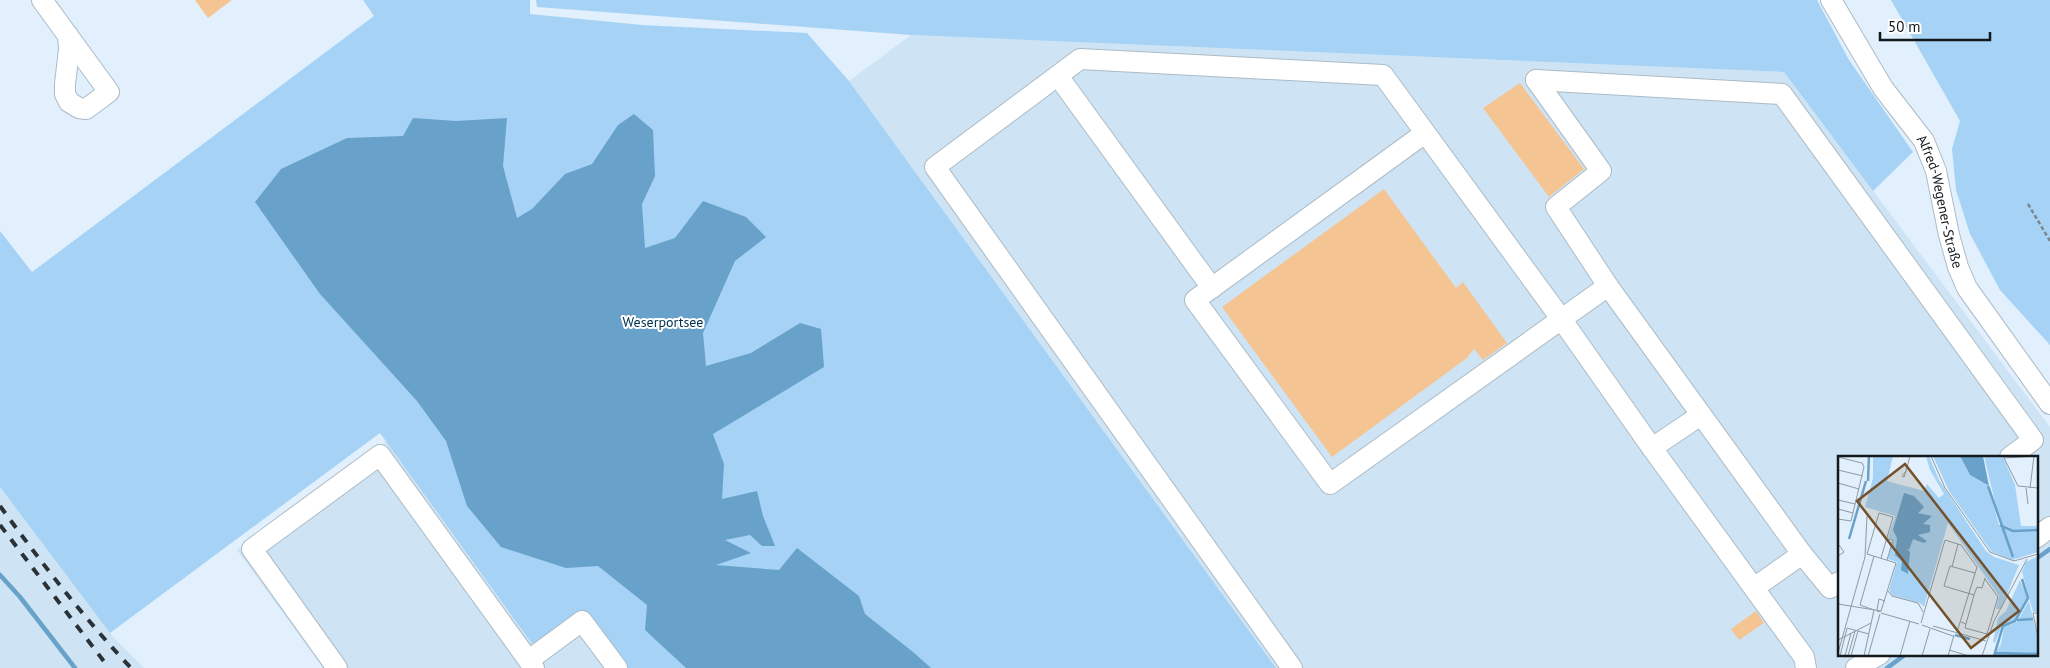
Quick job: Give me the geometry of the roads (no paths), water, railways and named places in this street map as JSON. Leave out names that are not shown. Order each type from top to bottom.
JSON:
[{"type":"street","points":[[42,0],[68,34]]},
{"type":"street","name":"Alfred-Wegener-Straße","points":[[1831,0],[1883,88],[1924,141],[1936,171],[1949,235],[1958,267],[1967,288],[2050,404]]},
{"type":"street","points":[[1292,668],[935,168],[1080,59],[1383,75],[1804,657],[1806,668]]},
{"type":"street","points":[[1058,76],[1212,288]]},
{"type":"street","points":[[1838,583],[1830,588],[1802,554],[1608,286],[1556,207],[1602,171],[1536,80],[1782,94],[2033,440],[2011,456]]},
{"type":"street","points":[[1425,133],[1195,300],[1330,484],[1608,286]]},
{"type":"street","points":[[1652,448],[1701,415]]},
{"type":"street","points":[[337,668],[252,549],[380,455],[532,664],[582,621],[617,668]]},
{"type":"street","points":[[2038,536],[2050,527]]},
{"type":"street","points":[[1754,588],[1802,554]]},
{"type":"street","points":[[1856,668],[1877,656]]},
{"type":"waterway","points":[[2038,558],[2050,549]]},
{"type":"waterway","points":[[0,575],[20,597],[75,668]]},
{"type":"waterway","points":[[1887,668],[1903,656]]},
{"type":"railway","points":[[0,506],[63,589],[131,668]]},
{"type":"railway","points":[[0,525],[109,668]]},
{"type":"park label","name":"Weserportsee","points":[[663,322]]}]
